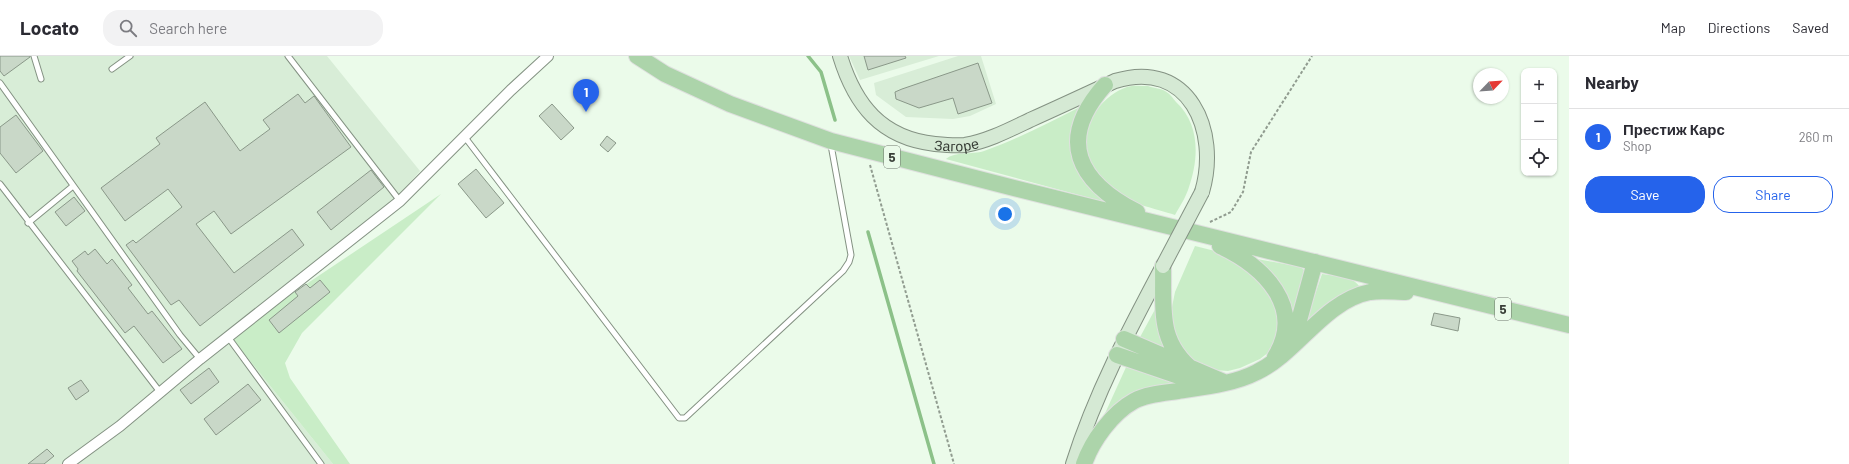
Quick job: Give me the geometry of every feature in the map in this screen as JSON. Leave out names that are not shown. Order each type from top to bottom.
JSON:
[{"type":"main road","name":"5","points":[[637,56],[665,74],[730,104],[831,141],[866,151],[1569,325]]},
{"type":"main road","name":"Загоре","points":[[840,56],[850,84],[858,100],[881,124],[896,134],[929,143],[964,145],[1000,135],[1105,85],[1127,77],[1151,77],[1170,85],[1188,99],[1201,119],[1207,140],[1208,164],[1202,192],[1124,339],[1093,406],[1073,464]]},
{"type":"main road","points":[[1105,85],[1088,107],[1080,128],[1078,148],[1084,167],[1096,184],[1109,196],[1160,224]]},
{"type":"main road","points":[[1192,232],[1248,260],[1264,274],[1277,292],[1285,314],[1285,334],[1282,344],[1271,363]]},
{"type":"main road","points":[[1292,346],[1315,262]]},
{"type":"main road","points":[[1163,266],[1164,317],[1168,337],[1176,354],[1194,371]]},
{"type":"main road","points":[[1084,464],[1105,427],[1117,414],[1134,401],[1157,394],[1237,380],[1258,372],[1292,346],[1331,312],[1358,296],[1381,291],[1438,293]]},
{"type":"main road","points":[[1124,339],[1194,371],[1216,384]]},
{"type":"main road","points":[[1117,355],[1216,384]]},
{"type":"street","points":[[68,464],[120,426],[200,359],[400,201],[464,136],[548,56]]},
{"type":"lane","points":[[34,56],[41,79]]},
{"type":"lane","points":[[112,69],[130,56]]},
{"type":"lane","points":[[288,56],[400,201]]},
{"type":"lane","points":[[1,86],[180,335],[200,359]]},
{"type":"lane","points":[[464,136],[679,418],[682,419],[685,418],[843,271],[849,262],[851,255],[831,141]]},
{"type":"lane","points":[[0,184],[28,223],[160,392]]},
{"type":"lane","points":[[28,223],[73,186]]},
{"type":"lane","points":[[228,337],[321,464]]},
{"type":"path","points":[[1192,232],[1231,212],[1243,192],[1251,152],[1312,56]]},
{"type":"path","points":[[866,151],[954,464]]},
{"type":"shaded area","points":[[0,56],[327,56],[420,171],[399,195],[231,337],[333,464],[0,464]]},
{"type":"shaded area","points":[[849,56],[939,56],[860,80]]},
{"type":"shaded area","points":[[958,56],[981,56],[996,104],[970,116],[953,119],[906,117],[876,95],[874,83]]},
{"type":"green space","points":[[1148,86],[1163,90],[1169,94],[1190,120],[1193,131],[1196,153],[1195,165],[1189,187],[1175,215],[1132,202],[1116,194],[1110,190],[1101,179],[1090,165],[1087,158],[1085,147],[1086,136],[1089,125],[1100,106],[1108,98],[1127,87]]},
{"type":"green space","points":[[1082,106],[1074,132],[1105,198],[1101,201],[946,159],[954,155],[984,151],[997,146],[1034,130]]},
{"type":"green space","points":[[441,194],[302,333],[285,363],[290,378],[350,464],[333,464],[231,337],[248,323]]},
{"type":"green space","points":[[1195,246],[1227,254],[1248,266],[1273,300],[1280,322],[1277,337],[1269,352],[1260,359],[1240,368],[1228,371],[1215,370],[1187,357],[1176,338],[1171,312],[1175,292]]},
{"type":"green space","points":[[1257,259],[1301,267],[1306,272],[1291,323]]},
{"type":"green space","points":[[1322,274],[1348,278],[1359,286],[1304,327]]},
{"type":"green space","points":[[1159,302],[1173,356],[1139,339]]},
{"type":"green space","points":[[1127,365],[1188,384],[1176,386],[1097,431]]},
{"type":"building","points":[[0,56],[30,57],[4,76],[0,71]]},
{"type":"building","points":[[864,56],[905,56],[906,58],[868,70]]},
{"type":"building","points":[[978,63],[992,103],[958,114],[953,98],[919,108],[896,99],[895,92]]},
{"type":"building","points":[[298,94],[305,103],[314,96],[351,147],[231,234],[214,211],[196,224],[234,273],[292,229],[304,245],[200,326],[179,300],[171,305],[126,245],[133,240],[136,243],[182,207],[168,189],[125,221],[101,188],[160,144],[156,138],[205,102],[240,151],[270,129],[263,120]]},
{"type":"building","points":[[552,104],[574,128],[561,140],[539,116]]},
{"type":"building","points":[[16,115],[43,151],[16,173],[0,153],[0,127]]},
{"type":"building","points":[[607,136],[616,143],[608,152],[600,145]]},
{"type":"building","points":[[476,169],[504,203],[486,218],[458,184]]},
{"type":"building","points":[[371,170],[384,187],[331,230],[317,212]]},
{"type":"building","points":[[74,197],[85,211],[66,226],[55,212]]},
{"type":"building","points":[[95,249],[107,264],[112,259],[132,285],[128,288],[148,314],[152,311],[182,349],[163,363],[134,326],[125,333],[77,271],[78,269],[72,261],[85,251],[88,255]]},
{"type":"building","points":[[320,280],[330,292],[279,333],[269,320],[298,296],[295,292],[306,284],[310,288]]},
{"type":"building","points":[[1434,313],[1460,318],[1458,331],[1431,325]]},
{"type":"building","points":[[209,368],[219,382],[191,404],[180,390]]},
{"type":"building","points":[[81,380],[89,391],[76,400],[68,388]]},
{"type":"building","points":[[248,384],[261,400],[216,435],[204,419]]},
{"type":"building","points":[[47,449],[54,456],[44,464],[28,464]]},
{"type":"waterway","points":[[808,56],[821,72],[835,120]]},
{"type":"waterway","points":[[868,232],[934,464]]},
{"type":"place","name":"Престиж Карс","points":[[586,112]]}]
